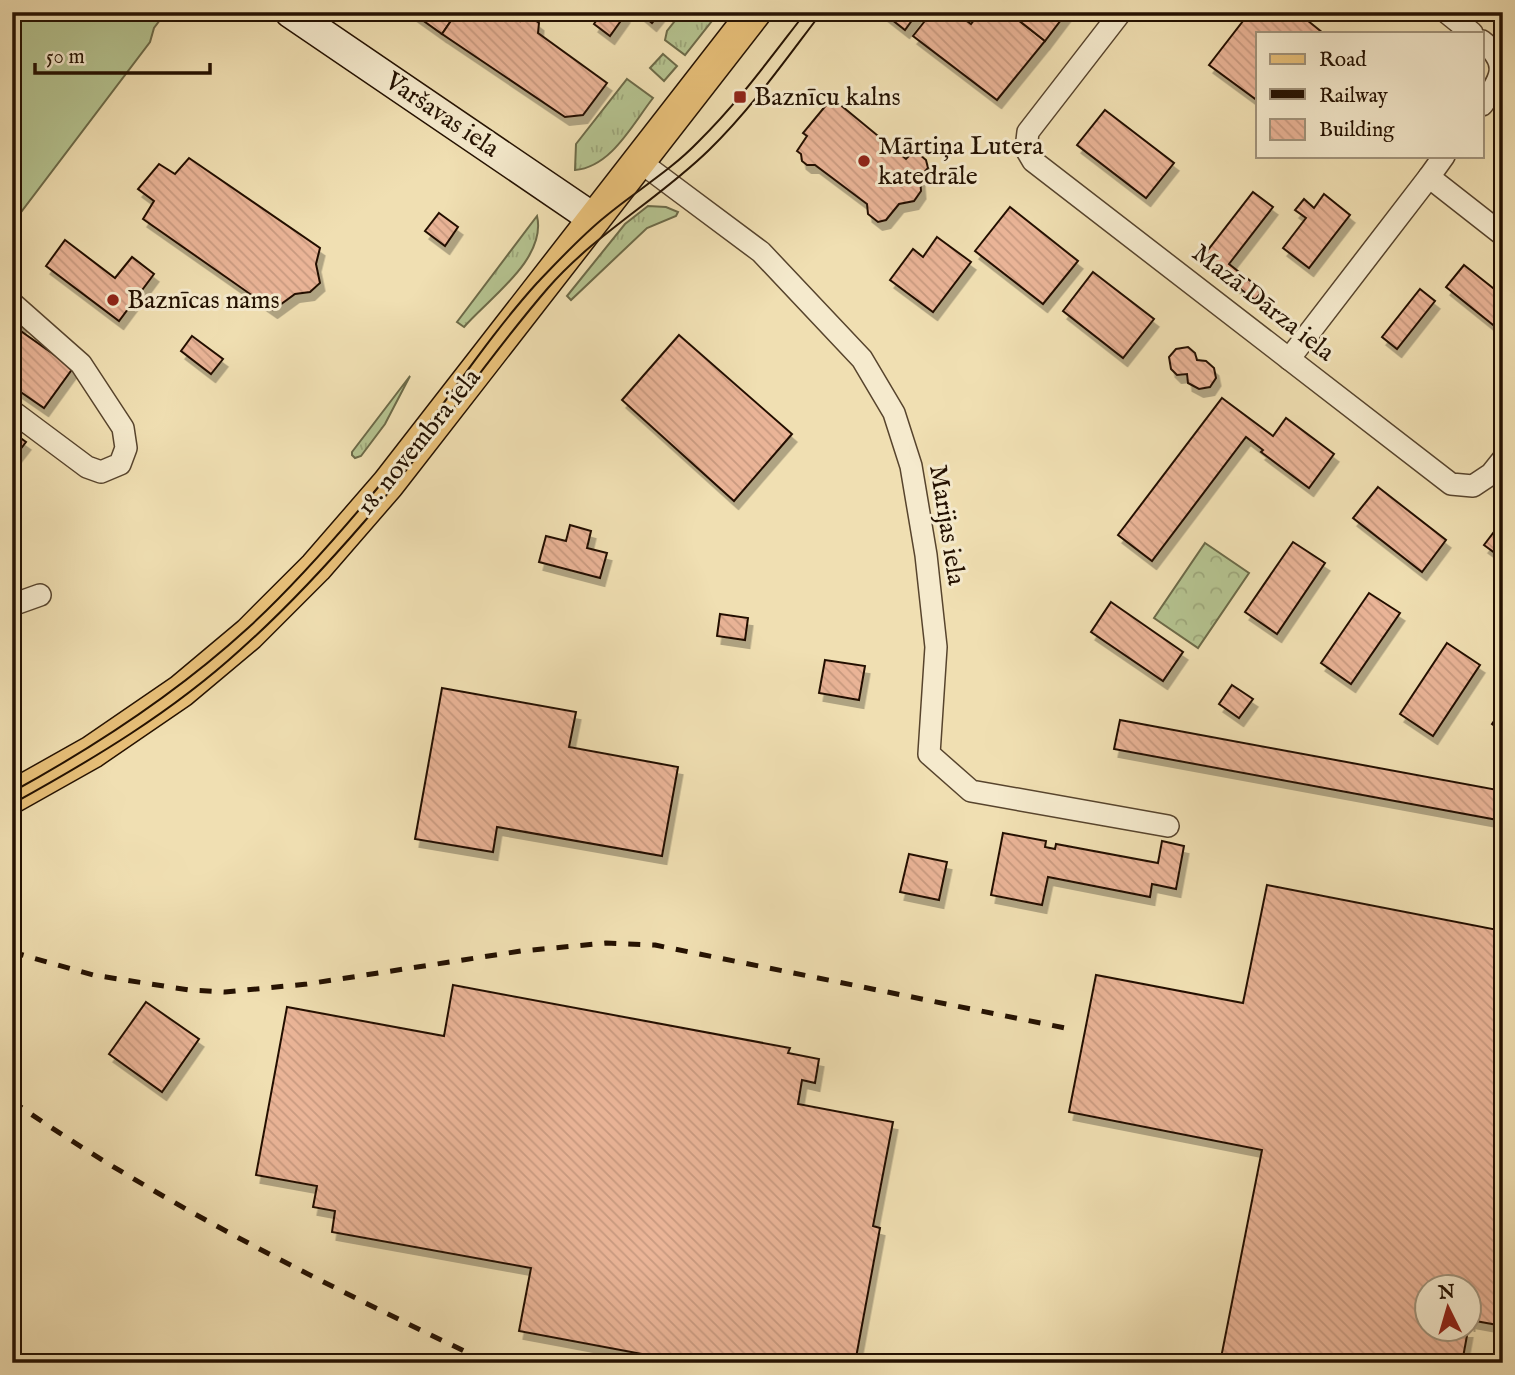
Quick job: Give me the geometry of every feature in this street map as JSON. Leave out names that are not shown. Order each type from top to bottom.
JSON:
[{"type":"main road","name":"18. novembra iela","points":[[12,797],[92,752],[181,691],[284,600],[388,484],[755,12]]},
{"type":"street","name":"Varšavas iela","points":[[290,12],[594,219]]},
{"type":"street","name":"Mazā Dārza iela","points":[[1121,12],[1028,132],[1026,149],[1033,161],[1451,484],[1473,486],[1491,474],[1503,460]]},
{"type":"street","points":[[1446,12],[1471,32]]},
{"type":"street","points":[[1484,43],[1497,57],[1501,71],[1499,82],[1484,102]]},
{"type":"street","points":[[1289,359],[1443,158]]},
{"type":"street","name":"Marijas iela","points":[[639,160],[761,252],[862,359],[894,413],[911,466],[926,555],[936,647],[929,754],[971,791],[1168,826]]},
{"type":"street","points":[[1429,177],[1503,235]]},
{"type":"street","points":[[12,303],[80,364],[123,428],[126,449],[120,464],[101,472],[87,467],[12,411]]},
{"type":"street","points":[[12,605],[40,595]]},
{"type":"green space","points":[[12,12],[157,12],[163,16],[154,28],[150,42],[12,224]]},
{"type":"green space","points":[[682,12],[719,12],[685,55],[665,40],[667,31]]},
{"type":"green space","points":[[663,54],[677,66],[664,81],[650,68]]},
{"type":"green space","points":[[627,79],[653,98],[610,153],[588,167],[575,170],[576,144]]},
{"type":"green space","points":[[648,206],[666,207],[678,212],[676,216],[647,228],[571,300],[567,296],[625,224]]},
{"type":"green space","points":[[537,216],[538,232],[525,262],[514,277],[464,327],[457,322]]},
{"type":"green space","points":[[410,376],[385,424],[361,456],[355,458],[352,452]]},
{"type":"green space","points":[[1205,543],[1249,573],[1198,648],[1154,618]]},
{"type":"building","points":[[411,12],[457,12],[442,34]]},
{"type":"building","points":[[457,12],[509,12],[520,21],[523,17],[530,16],[539,23],[538,33],[607,83],[583,115],[565,117],[442,34]]},
{"type":"building","points":[[602,12],[621,12],[625,15],[610,36],[594,24]]},
{"type":"building","points":[[639,12],[661,12],[652,23]]},
{"type":"building","points":[[882,12],[918,12],[905,30]]},
{"type":"building","points":[[932,12],[955,12],[971,24],[980,12],[1008,12],[1045,41],[997,100],[913,36]]},
{"type":"building","points":[[1008,12],[1067,12],[1045,41]]},
{"type":"building","points":[[1250,12],[1297,12],[1322,32],[1256,32],[1256,100],[1209,65]]},
{"type":"building","name":"Mārtiņa Lutera katedrāle","points":[[832,98],[906,159],[911,154],[919,154],[926,160],[928,168],[920,177],[921,191],[914,201],[899,204],[886,220],[878,222],[868,214],[867,204],[815,165],[807,165],[797,151],[807,136],[803,133]]},
{"type":"building","points":[[1105,110],[1174,163],[1146,198],[1077,145]]},
{"type":"building","points":[[189,158],[320,248],[316,264],[320,283],[310,292],[295,294],[273,310],[143,219],[154,201],[138,189],[159,164],[175,174]]},
{"type":"building","points":[[1253,192],[1273,207],[1229,264],[1263,291],[1255,300],[1201,259]]},
{"type":"building","points":[[1324,194],[1350,215],[1309,268],[1283,248],[1306,218],[1295,210],[1304,199],[1314,208]]},
{"type":"building","points":[[1010,207],[1078,261],[1043,304],[975,251]]},
{"type":"building","points":[[439,213],[458,227],[445,246],[425,231]]},
{"type":"building","points":[[937,237],[971,262],[933,312],[890,280],[913,249],[923,257]]},
{"type":"building","name":"Baznīcas nams","points":[[65,240],[115,278],[132,257],[154,274],[119,321],[46,266]]},
{"type":"building","points":[[1464,265],[1503,296],[1503,333],[1446,287]]},
{"type":"building","points":[[1093,272],[1154,319],[1123,358],[1063,311]]},
{"type":"building","points":[[1420,289],[1435,301],[1397,349],[1382,337]]},
{"type":"building","points":[[12,316],[22,324],[18,329],[73,368],[44,408],[12,386]]},
{"type":"building","points":[[679,335],[792,434],[734,501],[622,400]]},
{"type":"building","points":[[192,336],[223,359],[211,374],[181,351]]},
{"type":"building","points":[[1188,347],[1195,353],[1197,360],[1206,361],[1214,368],[1216,378],[1210,387],[1199,389],[1188,383],[1187,374],[1177,375],[1171,369],[1169,357],[1176,349]]},
{"type":"building","points":[[1222,398],[1273,436],[1286,418],[1334,454],[1309,488],[1261,452],[1263,450],[1246,437],[1152,561],[1118,535]]},
{"type":"building","points":[[12,432],[26,442],[12,460]]},
{"type":"building","points":[[1378,487],[1446,540],[1422,572],[1353,518]]},
{"type":"building","points":[[1503,520],[1503,559],[1484,545]]},
{"type":"building","points":[[570,525],[591,531],[587,548],[607,553],[600,578],[539,562],[546,536],[566,541]]},
{"type":"building","points":[[1293,542],[1325,563],[1277,634],[1245,612]]},
{"type":"building","points":[[1369,593],[1400,613],[1351,684],[1321,663]]},
{"type":"building","points":[[1111,602],[1183,652],[1163,681],[1091,632]]},
{"type":"building","points":[[720,614],[748,618],[745,640],[717,636]]},
{"type":"building","points":[[1447,643],[1480,665],[1433,736],[1400,714]]},
{"type":"building","points":[[825,660],[865,666],[859,700],[819,693]]},
{"type":"building","points":[[1232,685],[1253,699],[1239,718],[1219,704]]},
{"type":"building","points":[[442,688],[576,712],[569,747],[678,767],[662,856],[497,827],[493,852],[415,839]]},
{"type":"building","points":[[1503,708],[1503,732],[1492,724]]},
{"type":"building","points":[[1120,720],[1503,791],[1503,821],[1114,749]]},
{"type":"building","points":[[1003,833],[1046,841],[1045,847],[1055,849],[1056,844],[1158,863],[1162,841],[1184,846],[1176,889],[1152,884],[1150,897],[1048,877],[1042,905],[991,895]]},
{"type":"building","points":[[909,854],[947,862],[939,900],[900,892]]},
{"type":"building","points":[[1267,885],[1503,931],[1503,1326],[1484,1323],[1484,1274],[1414,1274],[1414,1344],[1465,1344],[1462,1363],[1220,1363],[1262,1150],[1069,1112],[1096,975],[1243,1003]]},
{"type":"building","points":[[453,985],[790,1048],[788,1053],[819,1059],[815,1083],[802,1080],[798,1104],[893,1122],[873,1226],[880,1228],[855,1363],[690,1363],[519,1331],[531,1268],[332,1232],[335,1211],[313,1207],[317,1186],[256,1175],[287,1007],[444,1036]]},
{"type":"building","points":[[146,1002],[199,1039],[162,1092],[109,1054]]},
{"type":"tram line","points":[[12,792],[135,717],[193,675],[266,611],[319,556],[385,479],[537,283],[597,224],[676,162],[713,127],[741,96],[806,12]]},
{"type":"tram line","points":[[12,804],[72,770],[159,714],[214,673],[272,620],[364,522],[548,288],[586,251],[690,168],[725,134],[822,12]]},
{"type":"railway","points":[[12,952],[93,975],[189,990],[225,992],[307,984],[521,951],[606,943],[655,945],[1075,1030]]},
{"type":"railway","points":[[12,1101],[68,1139],[185,1209],[367,1304],[489,1363]]},
{"type":"railway","points":[[12,1362],[94,1357],[162,1363]]},
{"type":"place","name":"Baznīcu kalns","points":[[740,97]]},
{"type":"place","name":"Mārtiņa Lutera katedrāle","points":[[864,161]]},
{"type":"place","name":"Baznīcas nams","points":[[113,300]]}]
